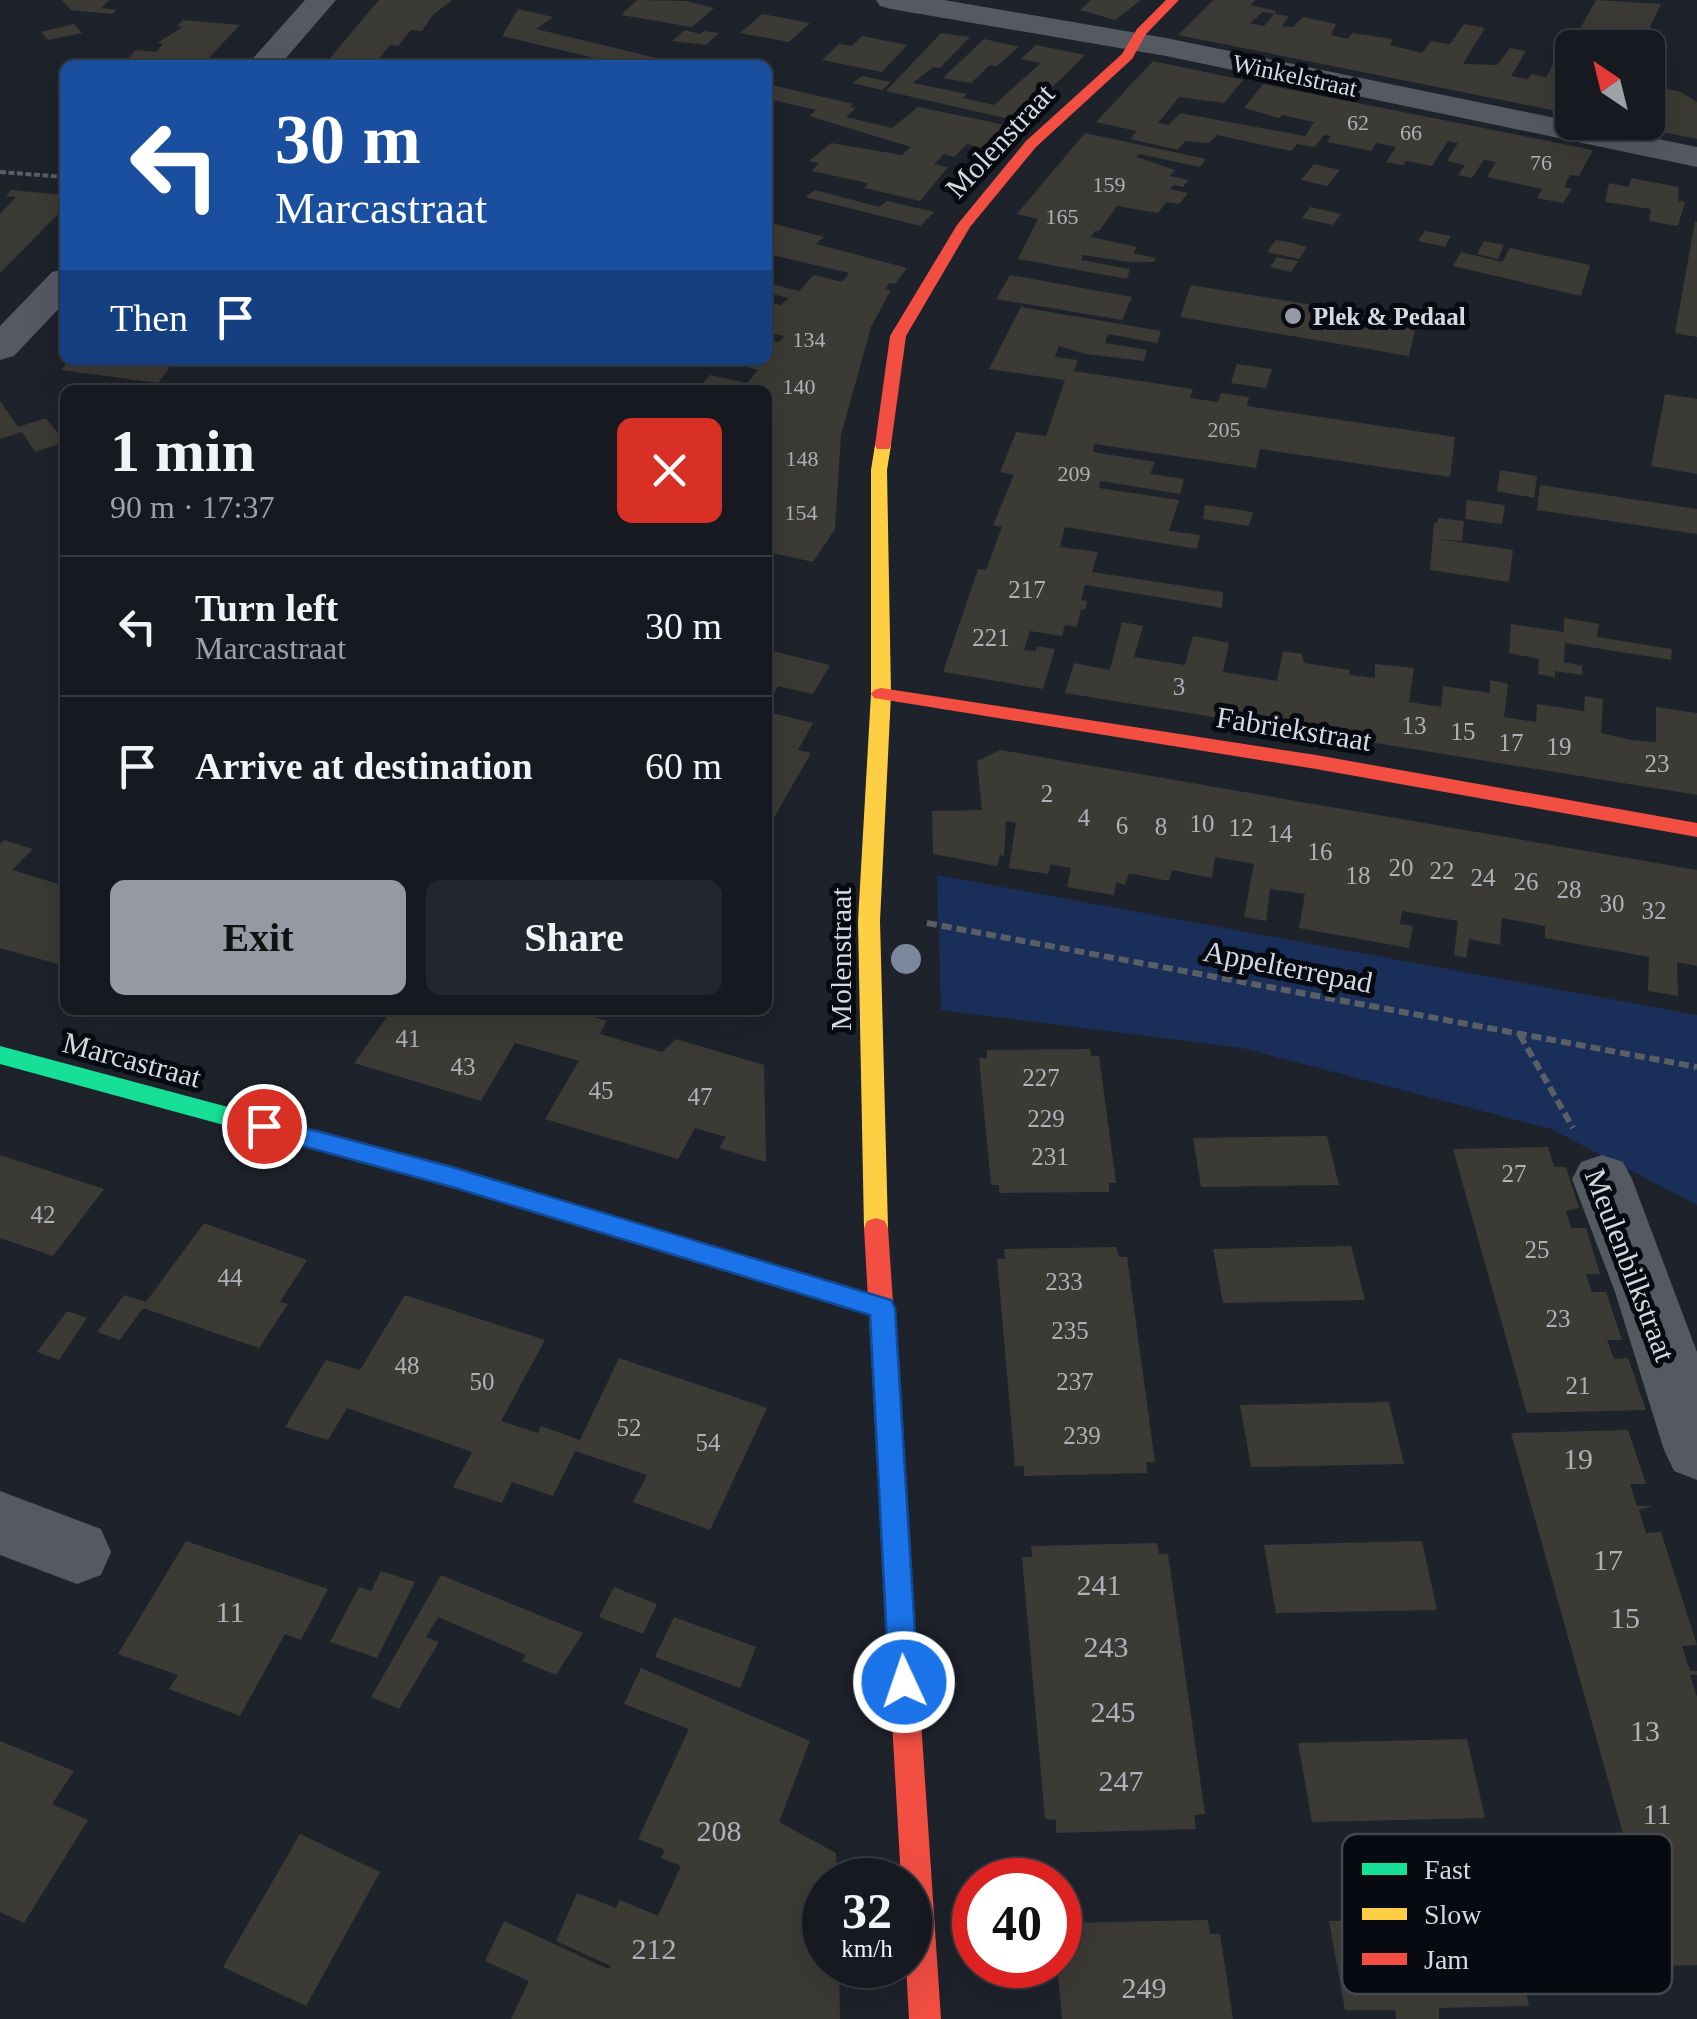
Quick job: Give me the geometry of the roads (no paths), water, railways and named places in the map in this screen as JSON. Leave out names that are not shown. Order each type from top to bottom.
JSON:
[{"type":"street","points":[[267,60],[321,0]]},
{"type":"street","name":"Winkelstraat","points":[[891,0],[1135,44],[1697,156]]},
{"type":"street","name":"Molenstraat","points":[[925,2019],[875,1219],[870,920],[881,694],[879,470],[898,336],[964,225],[1031,144],[1135,44],[1173,0]]},
{"type":"street","points":[[0,348],[60,285]]},
{"type":"street","name":"Fabriekstraat","points":[[881,694],[1316,762],[1697,830]]},
{"type":"street","name":"Marcastraat","points":[[0,1055],[452,1177],[882,1308]]},
{"type":"street","name":"Meulenbilkstraat","points":[[1602,1179],[1646,1292],[1697,1450]]},
{"type":"street","points":[[0,1522],[77,1552]]},
{"type":"place","name":"Plek & Pedaal","points":[[1293,316]]}]
